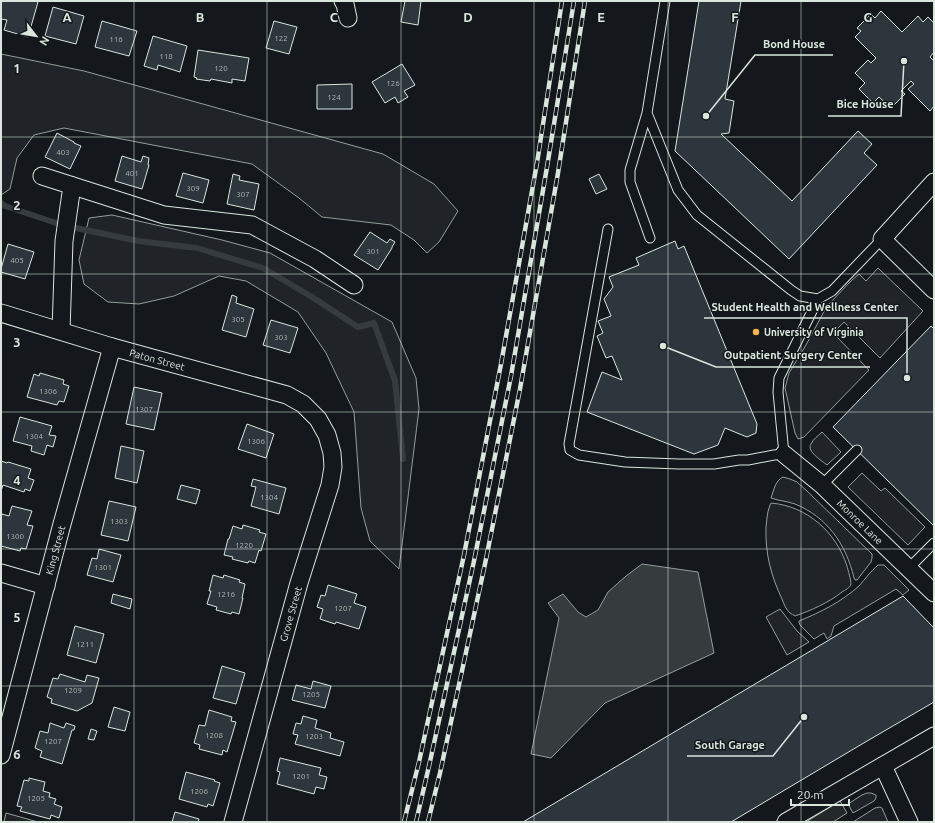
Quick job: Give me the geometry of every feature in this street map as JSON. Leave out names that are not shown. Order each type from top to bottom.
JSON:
[{"type":"street","points":[[343,1],[348,18]]},
{"type":"street","points":[[42,176],[164,215],[252,225],[315,259],[354,285]]},
{"type":"street","points":[[934,182],[882,239],[934,290]]},
{"type":"street","points":[[61,331],[64,241],[72,186]]},
{"type":"street","name":"Paton Street","points":[[1,313],[112,347],[287,395],[303,404],[310,411]]},
{"type":"street","name":"King Street","points":[[1,755],[62,524],[112,347]]},
{"type":"street","name":"Grove Street","points":[[233,822],[299,583],[330,485],[333,467],[332,452],[327,435],[318,419],[310,411]]},
{"type":"street","name":"Monroe Lane","points":[[784,454],[822,485],[934,593]]},
{"type":"street","points":[[1,573],[46,586]]},
{"type":"street","points":[[786,822],[934,736]]},
{"type":"street","points":[[883,766],[909,822]]},
{"type":"lane","points":[[650,238],[630,182],[630,170],[647,113],[665,1]]},
{"type":"lane","points":[[647,113],[678,190],[697,215],[791,290],[800,296],[818,299]]},
{"type":"lane","points":[[608,228],[569,444],[570,450],[579,455],[625,462],[714,464],[784,454],[778,392],[780,378],[818,299],[832,291],[882,239]]},
{"type":"lane","points":[[822,485],[857,450]]},
{"type":"lane","points":[[909,568],[934,543]]},
{"type":"shaded area","points":[[1,54],[84,71],[383,154],[434,184],[458,211],[439,242],[427,253],[414,240],[391,225],[322,217],[299,198],[252,164],[64,128],[34,135],[17,158],[10,189],[1,195]]},
{"type":"shaded area","points":[[112,215],[222,240],[270,253],[392,322],[416,378],[419,409],[399,569],[370,541],[361,508],[354,412],[326,353],[298,312],[246,281],[219,276],[174,296],[139,304],[108,302],[84,284],[79,260],[89,218]]},
{"type":"shaded area","points":[[878,268],[923,311],[880,358],[844,322],[833,333],[869,370],[804,437],[798,439],[795,433],[785,388],[789,373],[827,306],[859,274],[866,281]]},
{"type":"shaded area","points":[[822,432],[841,452],[827,465],[815,456],[810,447],[813,441]]},
{"type":"shaded area","points":[[862,473],[881,491],[885,488],[925,527],[908,545],[848,487]]},
{"type":"shaded area","points":[[783,477],[797,482],[872,554],[871,562],[857,580],[854,578],[846,554],[840,543],[826,524],[817,516],[795,504],[771,498],[776,483]]},
{"type":"shaded area","points":[[771,503],[797,509],[808,515],[828,532],[836,542],[842,554],[850,578],[850,587],[814,609],[795,616],[785,607],[775,582],[768,555],[766,527]]},
{"type":"shaded area","points":[[642,564],[698,572],[714,653],[605,703],[551,758],[531,754],[559,618],[548,603],[563,594],[578,612],[586,617],[598,610],[608,592]]},
{"type":"shaded area","points":[[878,565],[884,565],[909,590],[903,595],[896,589],[834,626],[831,636],[827,639],[824,633],[814,639],[800,625],[799,621],[830,606],[852,592]]},
{"type":"shaded area","points":[[780,609],[797,631],[809,642],[787,655],[766,617]]},
{"type":"shaded area","points":[[867,793],[876,795],[874,801],[853,813],[848,804]]},
{"type":"shaded area","points":[[840,801],[847,813],[833,822],[806,822]]},
{"type":"shaded area","points":[[875,808],[882,808],[888,822],[853,822]]},
{"type":"shaded area","points":[[6,813],[38,822],[4,822]]},
{"type":"building","points":[[1,1],[38,2],[28,37],[4,30],[7,20],[1,19]]},
{"type":"building","points":[[405,1],[421,1],[418,25],[401,22]]},
{"type":"building","points":[[699,1],[741,1],[725,99],[734,101],[729,133],[721,134],[792,201],[858,131],[872,144],[864,153],[877,165],[789,259],[675,151]]},
{"type":"building","points":[[53,7],[84,16],[76,44],[45,36]]},
{"type":"building","points":[[881,11],[902,32],[918,16],[923,22],[928,17],[934,23],[934,52],[930,57],[934,61],[934,106],[930,111],[908,89],[914,84],[911,81],[901,91],[905,94],[891,108],[879,97],[873,103],[859,89],[865,83],[855,73],[868,60],[871,63],[876,58],[855,37],[861,31],[857,28],[871,14],[875,18]]},
{"type":"building","points":[[102,21],[137,31],[129,56],[95,47]]},
{"type":"building","points":[[274,21],[297,27],[289,54],[266,48]]},
{"type":"building","points":[[153,36],[187,46],[180,72],[158,65],[157,70],[144,66]]},
{"type":"building","points":[[198,50],[249,58],[245,81],[232,79],[232,83],[211,79],[210,81],[196,79],[197,78],[194,77]]},
{"type":"building","points":[[402,64],[415,85],[404,91],[408,97],[398,103],[395,97],[385,103],[372,82]]},
{"type":"building","points":[[352,84],[352,109],[317,109],[317,85]]},
{"type":"building","points":[[57,133],[81,146],[70,169],[45,157]]},
{"type":"building","points":[[122,156],[141,162],[143,156],[149,158],[149,165],[142,189],[115,181]]},
{"type":"building","points":[[183,173],[209,180],[203,203],[176,196]]},
{"type":"building","points":[[233,174],[240,176],[239,180],[259,184],[254,210],[227,204]]},
{"type":"building","points":[[599,174],[607,189],[596,194],[589,179]]},
{"type":"building","points":[[370,232],[387,243],[390,239],[395,242],[378,270],[354,255]]},
{"type":"building","points":[[675,241],[678,249],[684,246],[757,424],[756,433],[747,437],[725,428],[718,445],[694,454],[587,412],[602,372],[622,380],[612,356],[606,358],[597,336],[603,333],[598,321],[611,316],[604,299],[613,287],[609,277],[639,265],[636,258]]},
{"type":"building","points":[[8,244],[34,252],[25,279],[1,272]]},
{"type":"building","points":[[232,295],[237,297],[236,303],[254,309],[246,337],[222,330]]},
{"type":"building","points":[[271,320],[298,328],[290,353],[263,345]]},
{"type":"building","points":[[931,326],[934,329],[934,526],[833,427]]},
{"type":"building","points":[[40,373],[64,380],[63,384],[69,386],[64,402],[59,401],[57,405],[27,397],[34,374],[39,376]]},
{"type":"building","points":[[134,387],[162,393],[154,430],[126,424]]},
{"type":"building","points":[[20,417],[52,426],[49,435],[56,436],[53,447],[47,445],[44,455],[31,451],[32,446],[13,441]]},
{"type":"building","points":[[247,424],[274,434],[266,458],[238,449]]},
{"type":"building","points":[[121,446],[144,451],[137,483],[115,478]]},
{"type":"building","points":[[1,461],[31,469],[28,478],[34,480],[30,491],[25,489],[24,492],[3,485],[1,491]]},
{"type":"building","points":[[253,479],[286,488],[279,514],[251,506],[256,487],[251,486]]},
{"type":"building","points":[[181,485],[200,490],[196,504],[177,499]]},
{"type":"building","points":[[109,501],[136,507],[128,541],[101,535]]},
{"type":"building","points":[[12,506],[32,511],[27,525],[33,526],[26,549],[21,548],[20,551],[1,546],[1,517],[2,514],[9,516]]},
{"type":"building","points":[[243,525],[260,530],[259,532],[266,534],[261,551],[259,550],[255,563],[232,559],[233,557],[224,555],[233,526],[242,529]]},
{"type":"building","points":[[99,549],[121,555],[113,582],[87,575],[92,558],[97,559]]},
{"type":"building","points":[[213,575],[223,578],[224,575],[240,580],[239,582],[245,584],[239,614],[232,612],[231,614],[216,610],[217,607],[207,604],[211,591],[209,591]]},
{"type":"building","points":[[328,585],[357,594],[354,603],[366,607],[359,629],[320,619],[323,609],[317,607],[321,595],[325,596]]},
{"type":"building","points":[[113,594],[132,599],[130,609],[111,603]]},
{"type":"building","points":[[903,596],[934,628],[934,702],[731,822],[523,822]]},
{"type":"building","points":[[75,626],[104,634],[96,663],[67,655]]},
{"type":"building","points":[[222,666],[245,673],[236,704],[213,698]]},
{"type":"building","points":[[60,674],[85,682],[87,675],[99,678],[92,703],[77,711],[51,703],[52,699],[47,697],[53,678],[58,679]]},
{"type":"building","points":[[313,681],[331,686],[325,708],[292,700],[296,685],[311,689]]},
{"type":"building","points":[[114,707],[130,712],[125,731],[108,727]]},
{"type":"building","points":[[209,710],[232,717],[231,721],[236,722],[227,752],[223,750],[222,755],[199,749],[200,745],[194,743],[199,725],[205,726]]},
{"type":"building","points":[[303,716],[317,720],[315,728],[331,733],[330,738],[344,742],[340,756],[295,744],[298,735],[293,734],[296,723],[301,724]]},
{"type":"building","points":[[50,723],[64,728],[66,723],[75,726],[74,730],[72,730],[62,764],[40,757],[42,751],[35,748],[40,731],[48,733]]},
{"type":"building","points":[[91,729],[97,731],[94,740],[88,739]]},
{"type":"building","points":[[280,758],[321,768],[319,775],[327,777],[324,789],[316,787],[314,794],[277,784],[280,772],[277,771]]},
{"type":"building","points":[[186,772],[215,780],[214,781],[220,783],[213,806],[208,804],[207,807],[179,799]]},
{"type":"building","points":[[29,778],[45,782],[43,791],[50,793],[49,797],[56,799],[54,804],[62,807],[59,818],[51,815],[50,819],[20,811],[22,807],[17,806],[24,780],[29,781]]},
{"type":"building","points":[[175,812],[199,819],[198,822],[172,822]]},
{"type":"waterway","points":[[1,203],[5,206],[76,228],[138,241],[197,248],[263,268],[312,297],[358,327],[374,323],[395,381],[403,459]]},
{"type":"railway","points":[[404,822],[419,762],[464,555],[501,364],[537,163],[562,1]]},
{"type":"railway","points":[[416,822],[474,561],[511,376],[574,1]]},
{"type":"railway","points":[[428,822],[485,564],[520,389],[558,173],[585,1]]},
{"type":"place","name":"Bice House","points":[[904,61]]},
{"type":"place","name":"Bond House","points":[[706,116]]},
{"type":"place","name":"University of Virginia","points":[[756,332]]},
{"type":"place","name":"Outpatient Surgery Center","points":[[663,346]]},
{"type":"place","name":"Student Health and Wellness Center","points":[[907,378]]},
{"type":"place","name":"South Garage","points":[[804,717]]}]
